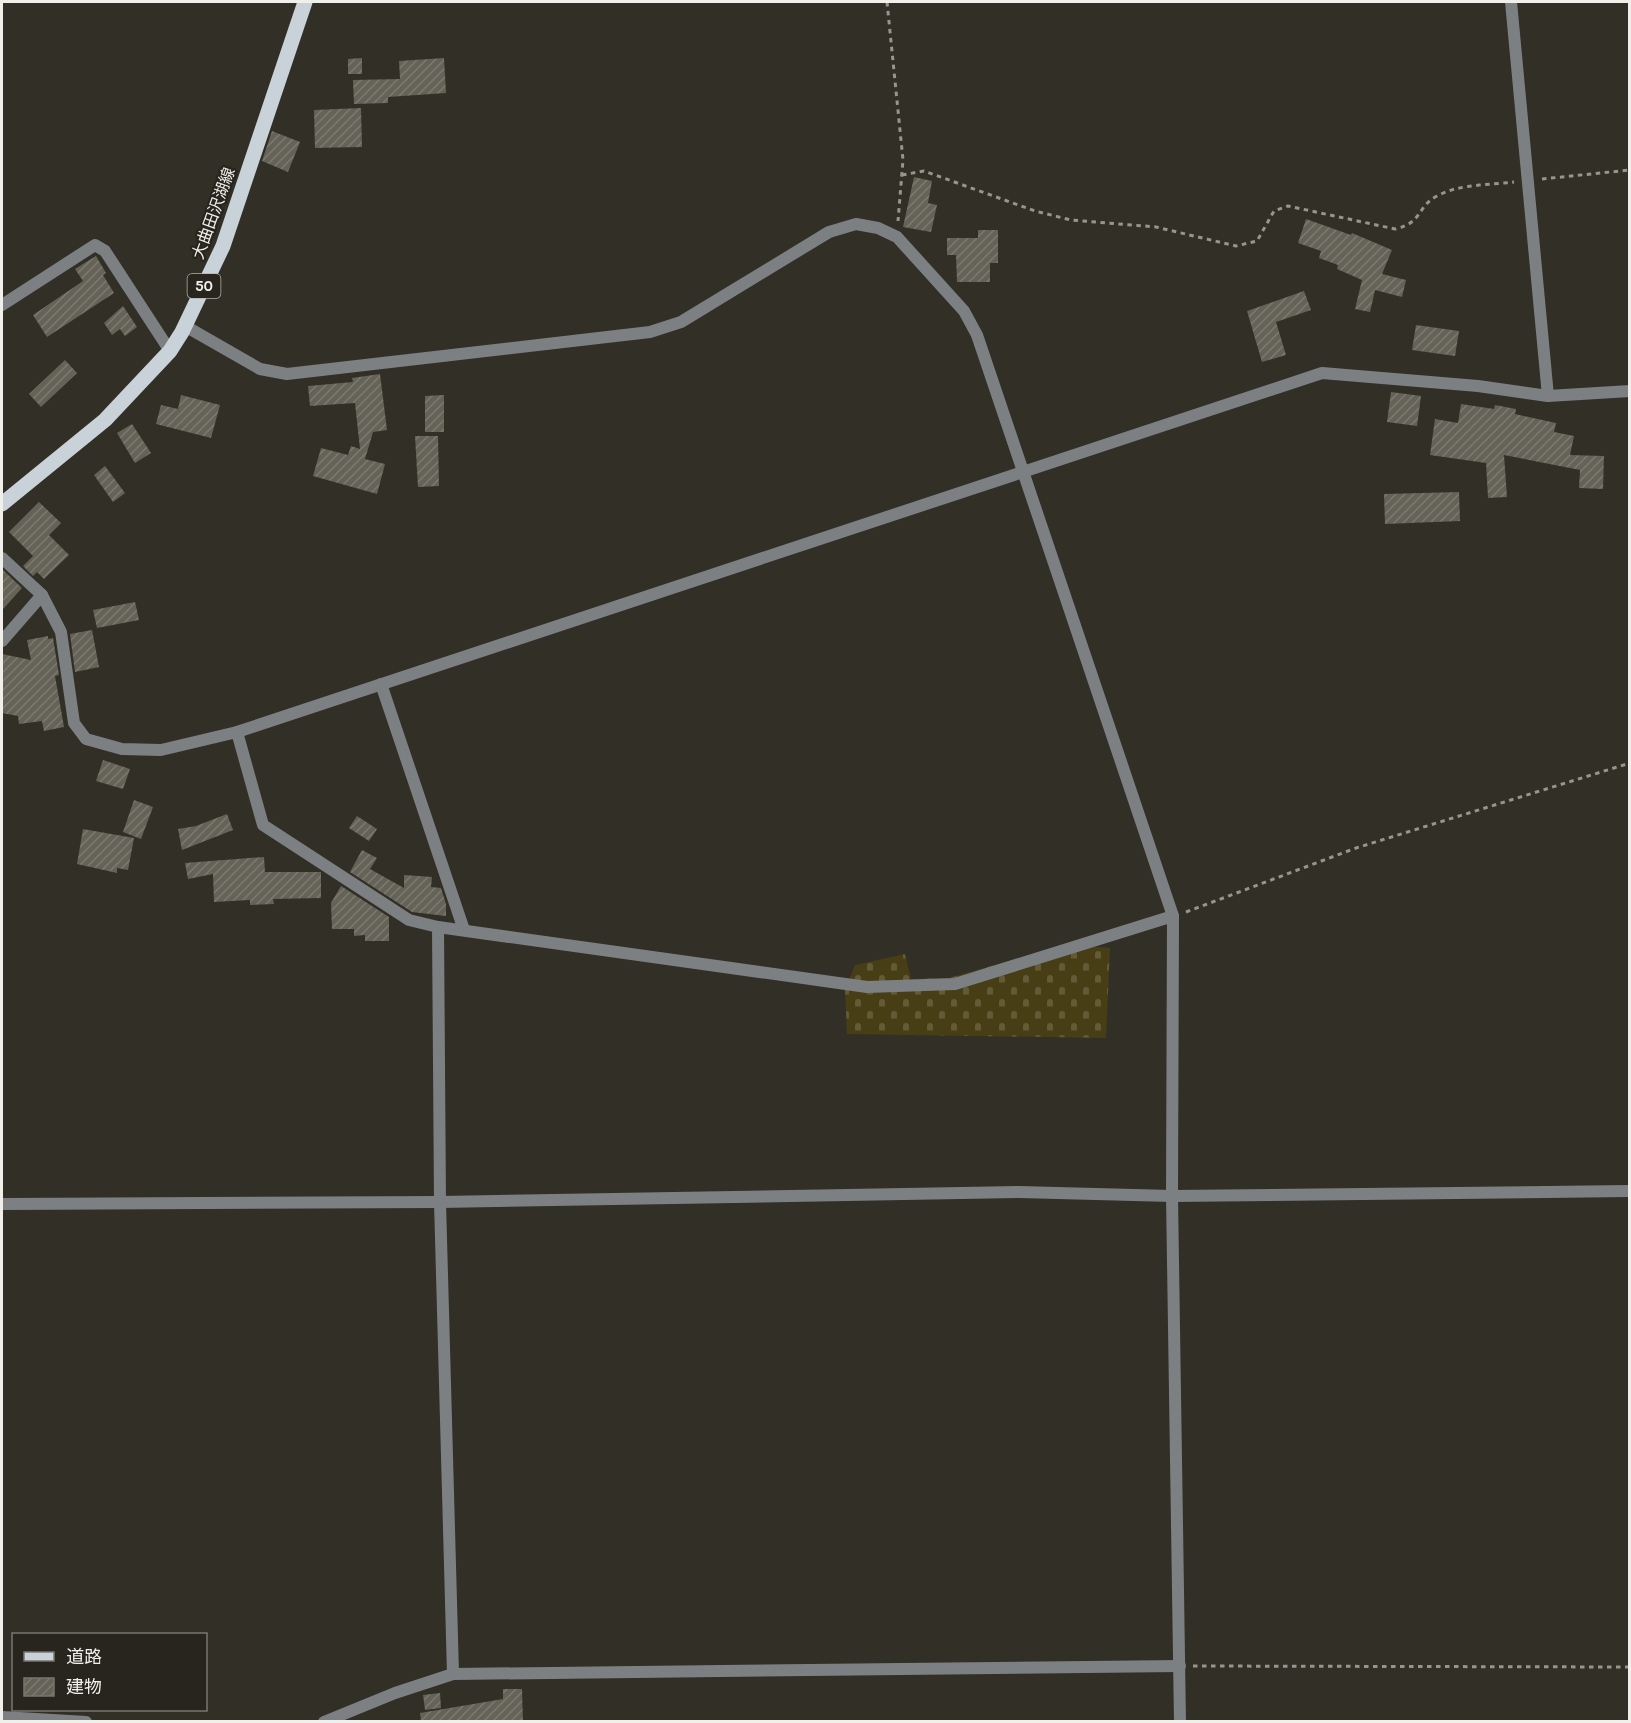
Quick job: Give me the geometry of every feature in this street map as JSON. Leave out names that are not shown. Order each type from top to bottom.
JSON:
[{"type":"main road","name":"大曲田沢湖線","points":[[2,504],[105,420],[170,351],[185,326],[223,246],[305,2]]},
{"type":"street","points":[[1511,2],[1548,396]]},
{"type":"street","points":[[185,326],[260,369],[287,374],[650,332],[681,322],[829,232],[856,224],[878,228],[897,237],[964,311],[977,335],[1024,471],[1173,916],[1172,1196],[1180,1722]]},
{"type":"street","points":[[2,305],[95,245],[105,251],[170,351]]},
{"type":"street","points":[[2,558],[42,595],[61,632],[74,723],[86,739],[122,749],[161,750],[237,732],[1322,373],[1478,386],[1548,396],[1629,392]]},
{"type":"street","points":[[2,641],[42,595]]},
{"type":"street","points":[[381,684],[464,930]]},
{"type":"street","points":[[237,732],[263,825],[409,920],[438,927],[867,987],[955,984],[1173,916]]},
{"type":"street","points":[[438,927],[440,1202],[453,1674]]},
{"type":"street","points":[[2,1204],[440,1202],[1019,1192],[1172,1196],[1629,1191]]},
{"type":"street","points":[[324,1722],[395,1693],[453,1674],[1180,1666]]},
{"type":"street","points":[[2,1717],[86,1722]]},
{"type":"path","points":[[887,2],[903,160],[897,237]]},
{"type":"path","points":[[902,175],[924,171],[1035,211],[1071,220],[1156,227],[1236,246],[1257,241],[1274,211],[1288,206],[1395,229],[1410,226],[1434,197],[1448,191],[1629,170]]},
{"type":"path","points":[[1173,916],[1356,848],[1629,763]]},
{"type":"path","points":[[1180,1666],[1629,1667]]},
{"type":"green space","points":[[1069,944],[1110,948],[1106,1038],[847,1034],[845,990],[855,965],[905,954],[911,979],[949,978]]},
{"type":"building","points":[[362,58],[362,74],[348,74],[348,59]]},
{"type":"building","points":[[444,58],[446,93],[388,97],[388,103],[354,104],[353,80],[400,79],[399,61]]},
{"type":"building","points":[[361,108],[362,147],[315,148],[314,110]]},
{"type":"building","points":[[272,131],[300,142],[288,172],[262,161]]},
{"type":"building","points":[[914,177],[932,181],[928,203],[937,205],[931,232],[903,227]]},
{"type":"building","points":[[1306,219],[1351,235],[1352,233],[1392,250],[1382,274],[1406,280],[1402,297],[1375,290],[1370,312],[1355,309],[1362,280],[1337,269],[1338,265],[1319,258],[1321,251],[1298,243]]},
{"type":"building","points":[[978,230],[998,230],[998,263],[990,263],[990,282],[957,282],[956,255],[947,255],[947,238],[978,238]]},
{"type":"building","points":[[96,256],[106,273],[103,275],[114,293],[47,337],[33,315],[83,281],[75,269]]},
{"type":"building","points":[[1304,291],[1311,310],[1276,322],[1286,355],[1262,362],[1247,311]]},
{"type":"building","points":[[123,306],[137,327],[125,336],[120,329],[112,335],[104,323]]},
{"type":"building","points":[[1416,325],[1459,331],[1455,356],[1412,350]]},
{"type":"building","points":[[65,360],[77,373],[41,407],[29,394]]},
{"type":"building","points":[[380,374],[387,430],[373,432],[365,459],[385,464],[377,494],[313,476],[321,448],[348,455],[351,446],[360,449],[355,403],[310,406],[308,386],[353,382],[352,378]]},
{"type":"building","points":[[1391,392],[1421,396],[1417,426],[1387,422]]},
{"type":"building","points":[[181,395],[220,405],[211,438],[156,424],[161,405],[178,409]]},
{"type":"building","points":[[444,395],[444,432],[425,432],[425,396]]},
{"type":"building","points":[[1461,404],[1494,409],[1495,405],[1516,409],[1515,414],[1556,423],[1554,432],[1574,436],[1570,455],[1604,456],[1603,489],[1579,488],[1580,470],[1504,455],[1507,497],[1488,498],[1486,463],[1430,455],[1435,419],[1458,423]]},
{"type":"building","points":[[132,424],[151,453],[135,463],[117,433]]},
{"type":"building","points":[[415,436],[438,436],[439,486],[418,487]]},
{"type":"building","points":[[105,466],[125,493],[113,502],[94,475]]},
{"type":"building","points":[[1459,492],[1460,521],[1385,524],[1384,494]]},
{"type":"building","points":[[39,502],[61,523],[49,535],[69,555],[44,579],[37,572],[33,576],[23,566],[33,556],[9,532]]},
{"type":"building","points":[[2,569],[22,588],[2,610]]},
{"type":"building","points":[[135,602],[139,620],[97,628],[93,610]]},
{"type":"building","points":[[92,630],[99,667],[75,672],[70,634]]},
{"type":"building","points":[[48,636],[48,639],[53,638],[59,675],[55,676],[64,727],[44,731],[42,721],[19,724],[18,716],[2,713],[2,654],[31,660],[27,640]]},
{"type":"building","points":[[103,760],[130,769],[123,789],[96,781]]},
{"type":"building","points":[[134,800],[153,807],[141,839],[123,832]]},
{"type":"building","points":[[227,814],[233,830],[182,850],[178,829],[196,826]]},
{"type":"building","points":[[357,816],[377,829],[369,841],[349,828]]},
{"type":"building","points":[[83,829],[134,838],[128,870],[117,868],[117,873],[77,864]]},
{"type":"building","points":[[362,850],[377,858],[370,869],[404,888],[404,875],[432,877],[431,887],[441,888],[446,904],[446,916],[412,912],[350,872]]},
{"type":"building","points":[[264,857],[265,872],[321,872],[321,898],[273,899],[274,904],[250,905],[250,900],[214,902],[213,874],[188,879],[185,863]]},
{"type":"building","points":[[341,886],[389,917],[389,941],[365,941],[365,935],[354,936],[354,929],[332,929],[331,903]]},
{"type":"building","points":[[503,1689],[522,1689],[523,1722],[421,1722],[420,1713],[503,1699]]},
{"type":"building","points":[[440,1693],[441,1708],[425,1710],[423,1695]]}]
